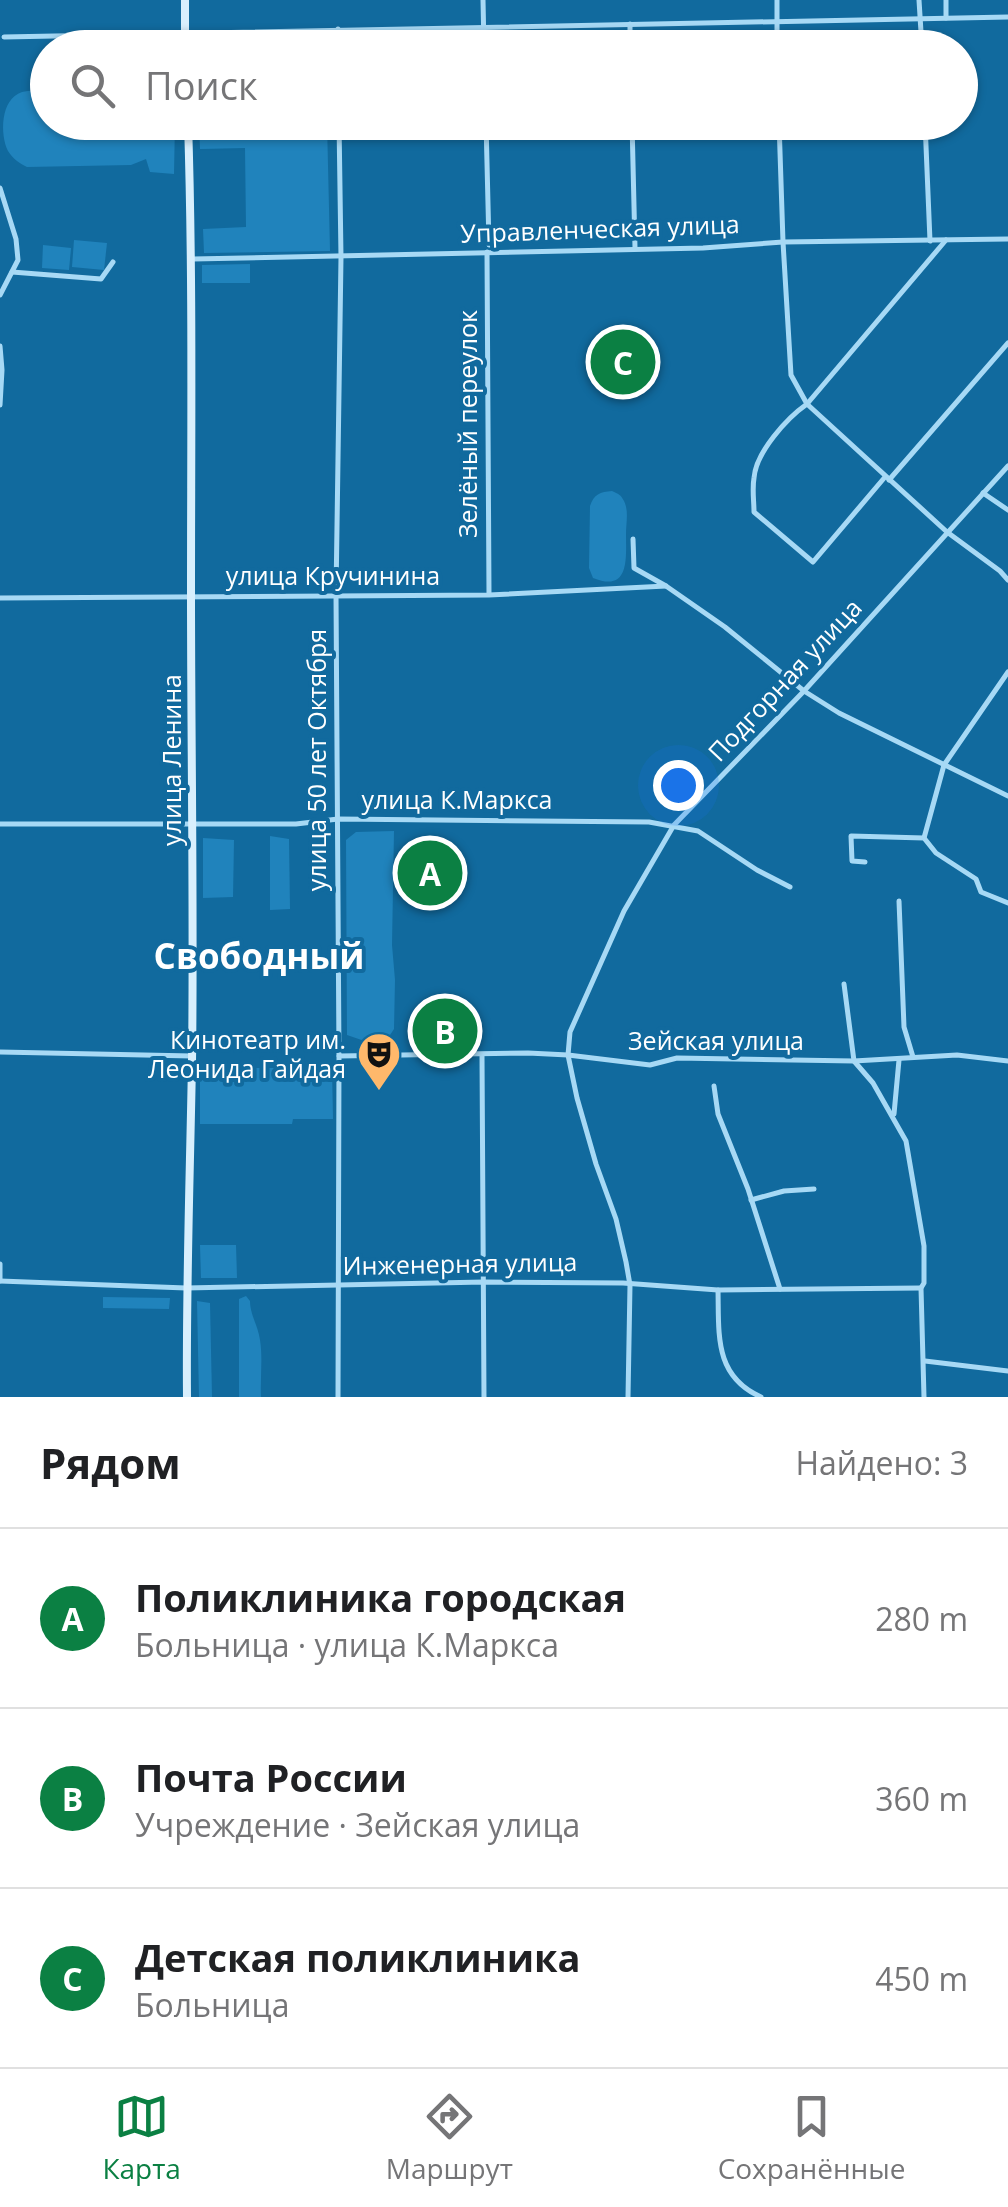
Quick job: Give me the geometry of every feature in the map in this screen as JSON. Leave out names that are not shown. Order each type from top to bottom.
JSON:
[{"type":"main road","points":[[184,0],[185,30]]},
{"type":"main road","name":"улица Ленина","points":[[187,1397],[193,822],[189,140]]},
{"type":"street","points":[[483,0],[483,30]]},
{"type":"street","points":[[776,0],[776,30]]},
{"type":"street","points":[[920,0],[921,30]]},
{"type":"street","points":[[946,0],[946,18]]},
{"type":"street","points":[[338,30],[1008,17]]},
{"type":"street","points":[[630,24],[630,30]]},
{"type":"street","points":[[4,37],[30,37]]},
{"type":"street","name":"улица 50 лет Октября","points":[[338,1397],[339,140]]},
{"type":"street","name":"Зелёный переулок","points":[[486,140],[489,595]]},
{"type":"street","points":[[632,140],[635,248]]},
{"type":"street","points":[[780,140],[791,375],[807,404],[947,532],[1008,580]]},
{"type":"street","points":[[926,140],[930,240]]},
{"type":"street","points":[[0,188],[16,239],[18,260],[0,294]]},
{"type":"street","name":"Управленческая улица","points":[[192,259],[1008,239]]},
{"type":"street","points":[[946,240],[762,454],[754,474],[754,512],[813,562],[1008,342]]},
{"type":"street","points":[[12,272],[101,279],[113,262]]},
{"type":"street","points":[[0,346],[0,406]]},
{"type":"street","name":"Подгорная улица","points":[[628,1397],[630,1285],[616,1219],[582,1115],[568,1055],[570,1032],[604,952],[643,875],[674,825],[804,691],[1008,466]]},
{"type":"street","points":[[984,493],[1008,510]]},
{"type":"street","points":[[633,539],[634,568],[725,627],[804,691],[839,713],[1008,796]]},
{"type":"street","name":"улица Кручинина","points":[[0,598],[489,595],[666,586]]},
{"type":"street","points":[[924,838],[944,765],[1008,672]]},
{"type":"street","name":"улица К.Маркса","points":[[0,824],[296,824],[338,819],[649,822],[698,830],[790,887]]},
{"type":"street","points":[[866,862],[852,861],[851,836],[924,838],[936,853],[976,879],[982,892],[1008,904]]},
{"type":"street","points":[[899,901],[904,1027],[913,1056]]},
{"type":"street","points":[[844,984],[854,1061],[873,1082],[894,1117]]},
{"type":"street","points":[[0,1052],[192,1056]]},
{"type":"street","name":"Зейская улица","points":[[340,1056],[528,1053],[650,1066],[677,1058],[854,1061],[957,1055],[1008,1061]]},
{"type":"street","points":[[482,1056],[484,1397]]},
{"type":"street","points":[[899,1059],[894,1117],[906,1141],[924,1246],[924,1397]]},
{"type":"street","points":[[714,1086],[718,1114],[780,1290]]},
{"type":"street","points":[[751,1200],[784,1190],[814,1189]]},
{"type":"street","points":[[0,1264],[0,1282]]},
{"type":"street","name":"Инженерная улица","points":[[0,1282],[186,1288],[484,1282],[718,1290],[921,1288]]},
{"type":"street","points":[[718,1290],[720,1351],[741,1388],[761,1397]]},
{"type":"street","points":[[925,1361],[1008,1370]]},
{"type":"shaded area","points":[[30,91],[30,140],[175,140],[174,174],[150,172],[146,159],[131,165],[27,167],[10,154],[3,127],[9,102]]},
{"type":"shaded area","points":[[200,140],[327,140],[330,251],[204,253],[203,229],[246,227],[245,148],[200,149]]},
{"type":"shaded area","points":[[74,240],[107,243],[104,270],[72,267]]},
{"type":"shaded area","points":[[43,245],[71,248],[69,270],[42,268]]},
{"type":"shaded area","points":[[250,264],[250,283],[202,283],[202,265]]},
{"type":"shaded area","points":[[612,491],[626,505],[626,553],[620,577],[605,581],[593,578],[589,568],[590,506],[598,494]]},
{"type":"shaded area","points":[[394,831],[394,1029],[382,1047],[347,1035],[346,840],[356,832]]},
{"type":"shaded area","points":[[270,836],[289,839],[290,909],[270,910]]},
{"type":"shaded area","points":[[203,838],[234,840],[233,897],[203,898]]},
{"type":"shaded area","points":[[200,1068],[332,1068],[333,1119],[293,1119],[292,1124],[200,1124]]},
{"type":"shaded area","points":[[200,1245],[236,1245],[237,1278],[201,1278]]},
{"type":"shaded area","points":[[246,1296],[260,1340],[261,1397],[239,1397],[239,1299]]},
{"type":"shaded area","points":[[103,1297],[170,1298],[169,1309],[103,1308]]},
{"type":"shaded area","points":[[197,1301],[210,1303],[212,1397],[199,1397]]},
{"type":"place","name":"Детская поликлиника","points":[[623,362]]},
{"type":"place","name":"Поликлиника городская","points":[[430,873]]},
{"type":"place","name":"Почта России","points":[[445,1031]]},
{"type":"place","name":"Кинотеатр им. Леонида Гайдая","points":[[379,1092]]},
{"type":"district","name":"Свободный","points":[[259,957]]}]
